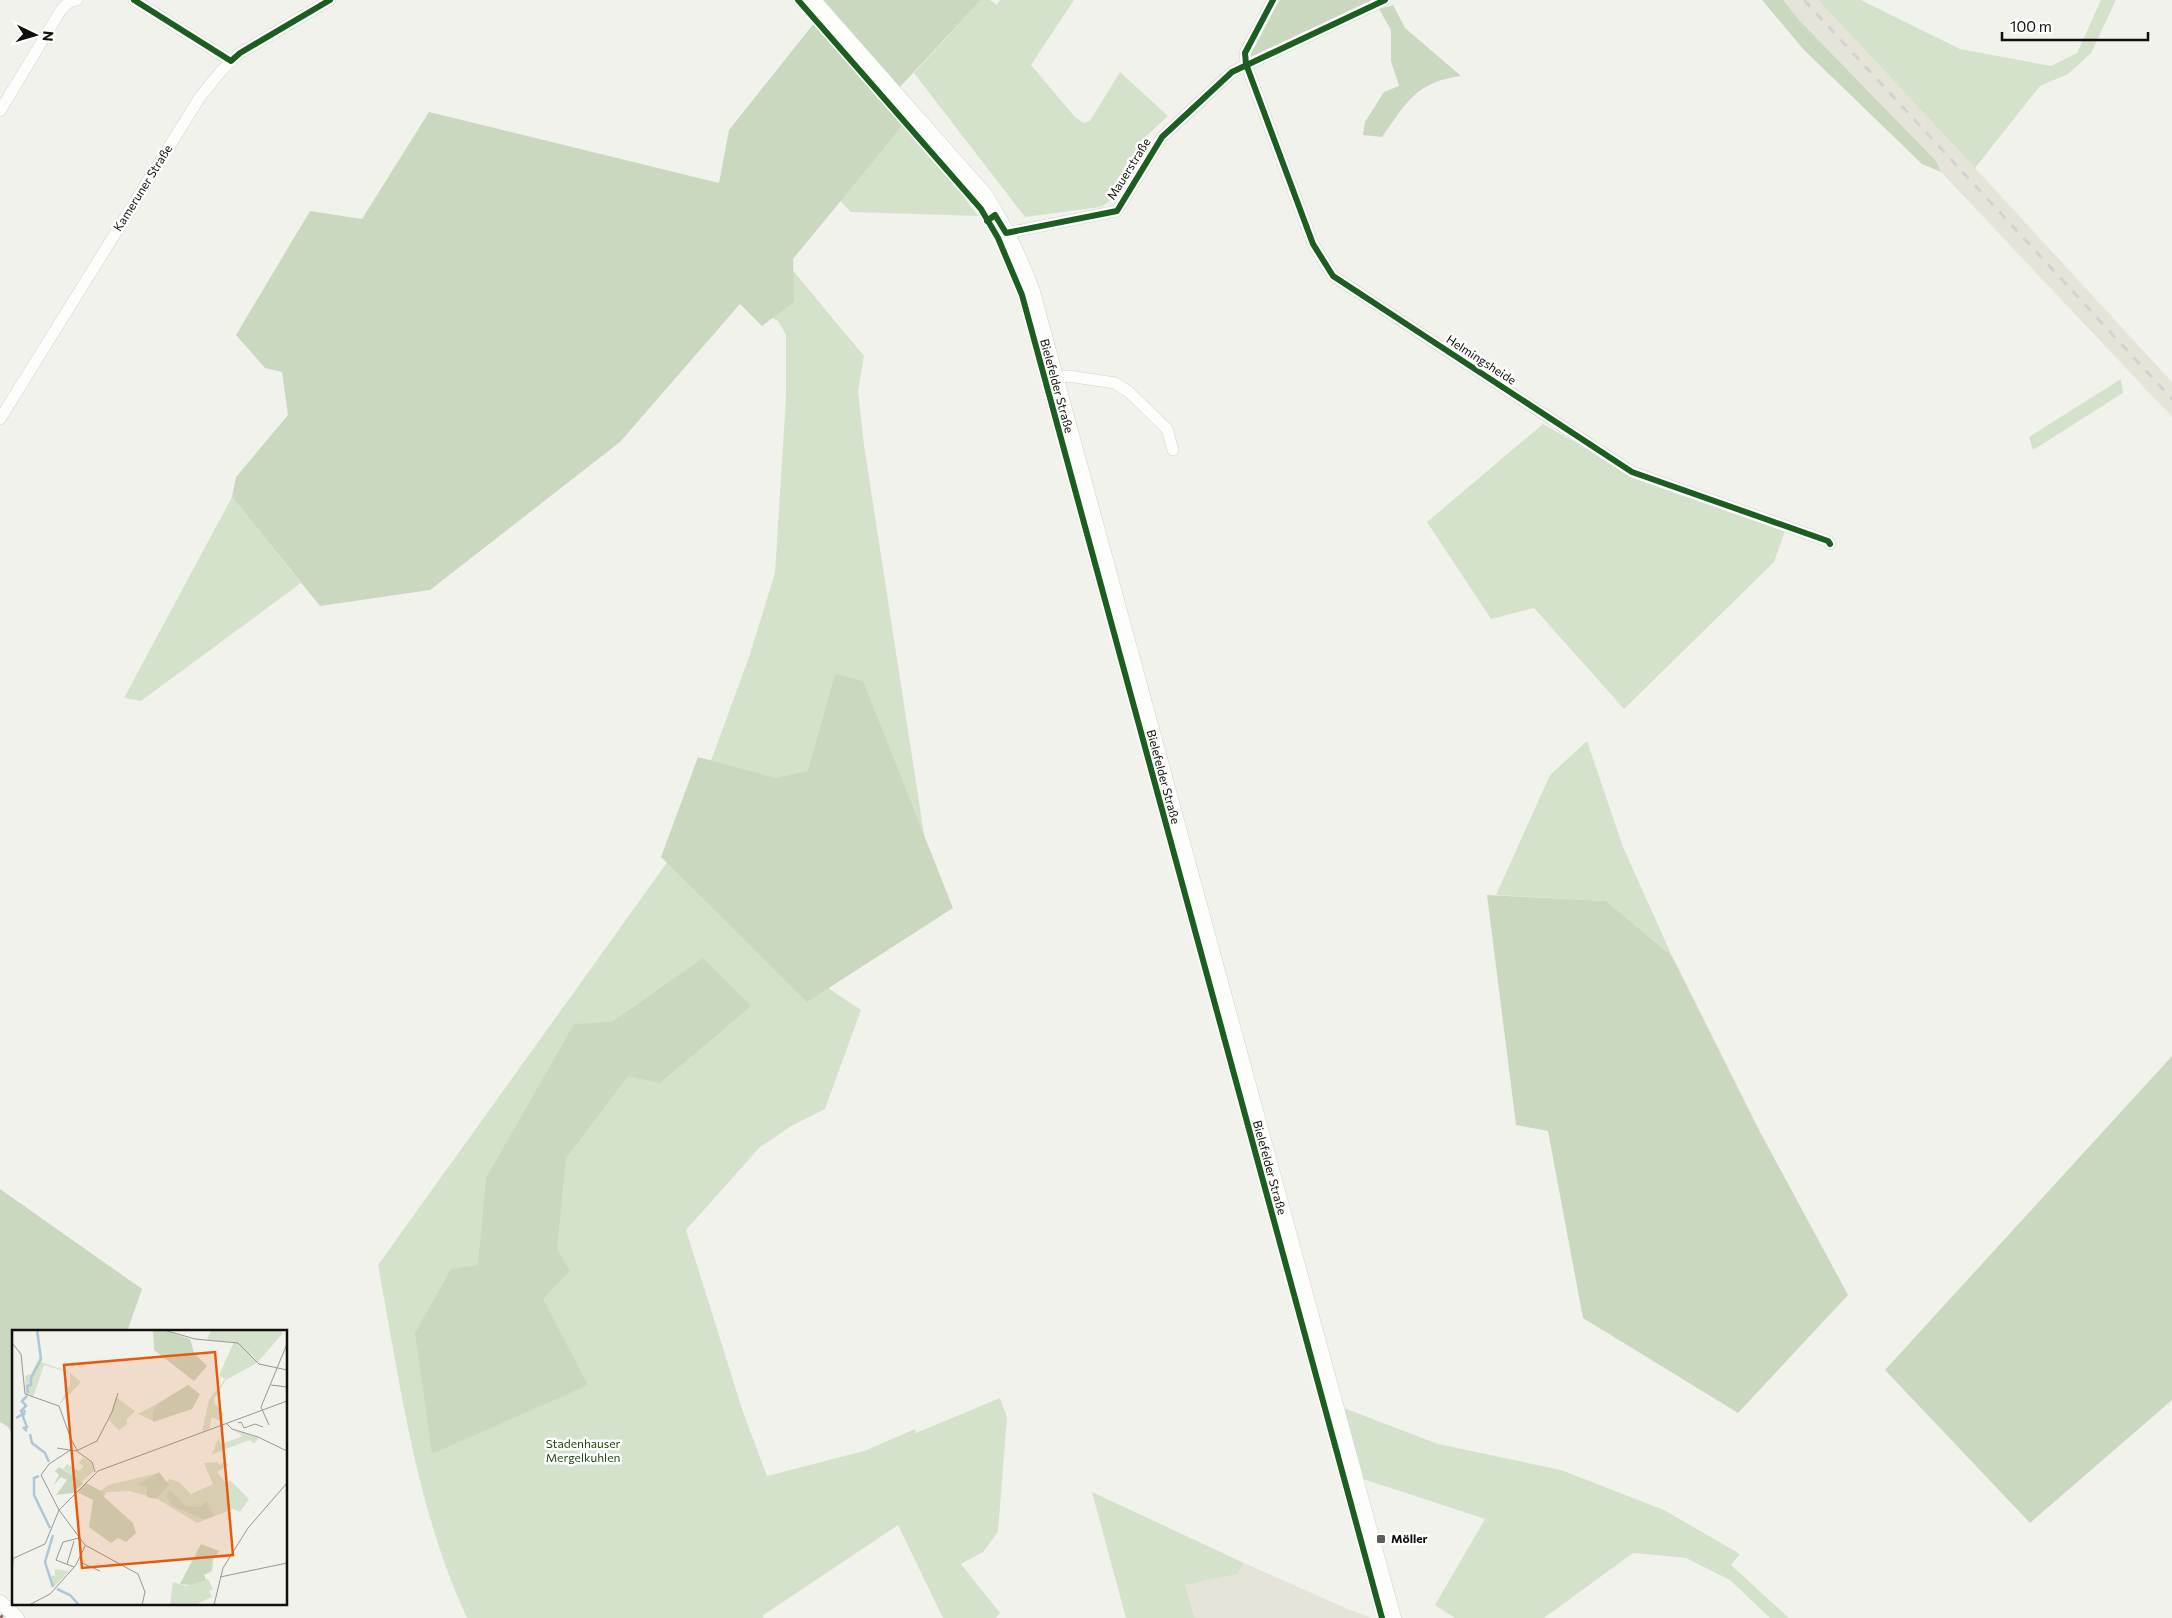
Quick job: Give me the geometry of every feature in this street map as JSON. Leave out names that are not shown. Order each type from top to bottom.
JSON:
[{"type":"main road","name":"Bielefelder Straße","points":[[811,0],[984,196],[1006,232],[1031,292],[1392,1618]]},
{"type":"street","points":[[0,111],[61,10],[69,2],[77,0]]},
{"type":"street","points":[[134,0],[231,61]]},
{"type":"street","name":"Mauerstraße","points":[[1006,232],[1117,211],[1162,138],[1232,72],[1385,0]]},
{"type":"street","name":"Kameruner Straße","points":[[0,419],[195,105],[240,52],[327,1]]},
{"type":"street","points":[[1246,64],[1244,54],[1269,2]]},
{"type":"street","name":"Helmingsheide","points":[[1246,64],[1314,244],[1333,276],[1340,283],[1632,472],[1788,525],[1828,541],[1830,544]]},
{"type":"street","points":[[1054,378],[1068,376],[1115,383],[1129,392],[1168,429],[1173,450]]},
{"type":"street","points":[[0,1602],[17,1618]]},
{"type":"shaded area","points":[[1783,0],[1818,0],[1975,168],[2172,382],[2172,417],[1941,172],[1936,161],[1799,20]]},
{"type":"shaded area","points":[[1244,1563],[1372,1618],[1195,1618],[1185,1585],[1238,1574]]},
{"type":"green space","points":[[821,0],[981,0],[899,88]]},
{"type":"green space","points":[[981,0],[990,0],[997,5],[1000,0],[1074,0],[1031,65],[1075,117],[1084,123],[1090,121],[1120,72],[1168,116],[1144,138],[1114,198],[1101,207],[1025,217],[914,73]]},
{"type":"green space","points":[[1280,0],[1376,0],[1251,58],[1250,52]]},
{"type":"green space","points":[[1762,0],[1783,0],[1799,20],[1936,161],[1941,172],[1922,164],[1804,50]]},
{"type":"green space","points":[[1818,0],[1861,0],[1960,49],[2051,66],[2077,53],[2101,0],[2116,0],[2091,53],[2068,74],[2040,86],[1975,168]]},
{"type":"green space","points":[[1393,5],[1405,28],[1461,76],[1433,83],[1423,89],[1406,104],[1382,137],[1363,135],[1365,122],[1384,92],[1399,86],[1391,61],[1391,30],[1379,9]]},
{"type":"green space","points":[[815,22],[903,125],[793,259],[794,302],[762,326],[740,304],[620,442],[430,590],[320,606],[232,497],[236,477],[288,415],[282,372],[265,368],[236,335],[310,211],[362,219],[429,112],[719,183],[729,130]]},
{"type":"green space","points":[[903,125],[978,216],[851,212],[840,201]]},
{"type":"green space","name":"Stadenhauser Mergelkuhlen","points":[[790,267],[864,356],[858,391],[864,445],[936,912],[825,986],[861,1010],[825,1109],[791,1126],[759,1148],[686,1230],[743,1412],[767,1476],[864,1451],[915,1429],[916,1433],[1000,1398],[1007,1417],[998,1532],[983,1552],[961,1564],[1000,1613],[996,1618],[943,1618],[898,1525],[762,1616],[764,1618],[467,1618],[449,1576],[422,1489],[402,1400],[378,1265],[676,850],[694,807],[749,657],[775,573],[786,398],[786,335],[778,321],[749,304]]},
{"type":"green space","points":[[2121,379],[2123,393],[2033,450],[2029,437]]},
{"type":"green space","points":[[1543,424],[1631,474],[1786,528],[1774,562],[1624,709],[1534,608],[1491,619],[1427,522]]},
{"type":"green space","points":[[232,497],[301,583],[141,701],[124,698]]},
{"type":"green space","points":[[835,674],[863,681],[953,908],[807,1002],[661,857],[698,757],[776,778],[808,771]]},
{"type":"green space","points":[[1587,741],[1623,847],[1672,956],[1606,901],[1496,895],[1550,775]]},
{"type":"green space","points":[[1487,895],[1606,901],[1672,956],[1759,1130],[1848,1295],[1738,1413],[1583,1318],[1548,1131],[1516,1125]]},
{"type":"green space","points":[[703,958],[751,1006],[660,1083],[628,1076],[566,1158],[557,1249],[570,1271],[543,1299],[588,1385],[432,1454],[415,1333],[451,1269],[478,1265],[486,1178],[574,1024],[612,1022]]},
{"type":"green space","points":[[2172,1056],[2172,1400],[2030,1523],[1885,1370]]},
{"type":"green space","points":[[0,1189],[142,1289],[128,1330],[12,1330],[12,1433],[7,1426],[0,1422]]},
{"type":"green space","points":[[1344,1408],[1438,1444],[1561,1470],[1664,1510],[1740,1554],[1731,1565],[1789,1618],[1770,1618],[1730,1580],[1686,1558],[1633,1553],[1544,1618],[1455,1618],[1435,1605],[1485,1519],[1363,1479]]},
{"type":"green space","points":[[1092,1492],[1244,1563],[1238,1574],[1185,1585],[1195,1618],[1126,1618]]},
{"type":"railway","points":[[1804,0],[2172,399]]},
{"type":"cycle path","points":[[134,0],[231,61],[240,53],[330,0]]},
{"type":"cycle path","points":[[798,0],[981,209],[998,238],[1022,295],[1382,1618]]},
{"type":"cycle path","points":[[1273,0],[1245,53],[1246,64],[1313,244],[1333,276],[1632,472],[1828,541],[1830,544]]},
{"type":"cycle path","points":[[987,221],[995,215],[1006,233],[1117,211],[1162,137],[1232,72],[1385,0]]},
{"type":"place","name":"Möller","points":[[1381,1539]]}]
